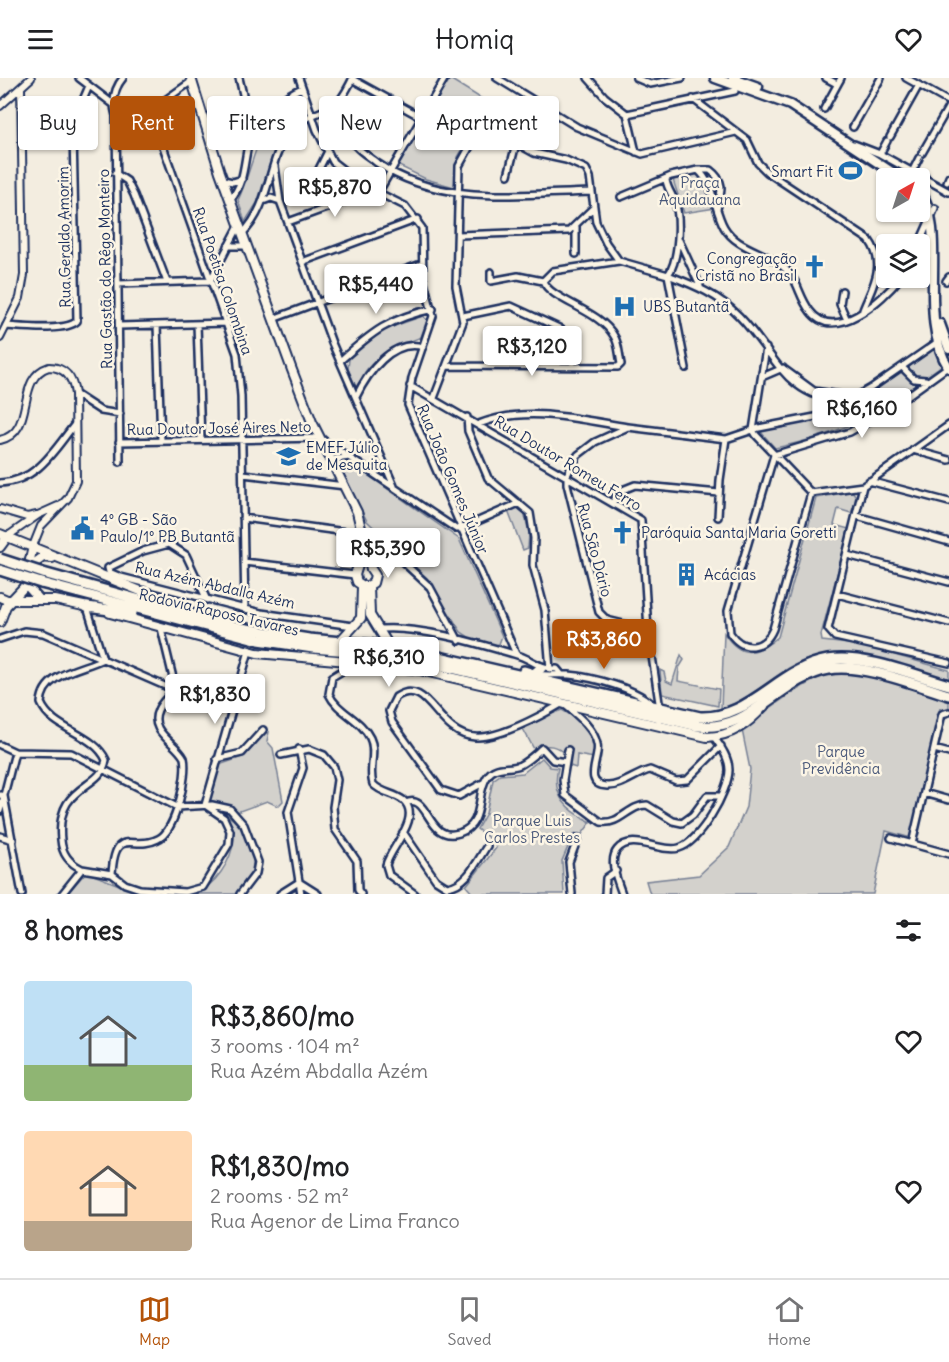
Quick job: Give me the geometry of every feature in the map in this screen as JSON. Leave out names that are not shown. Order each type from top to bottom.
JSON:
[{"type":"highway","name":"Rodovia Raposo Tavares","points":[[0,559],[42,578],[167,617],[285,645],[397,655],[698,726],[731,724],[765,705],[809,675],[836,668],[866,671],[949,694]]},
{"type":"highway","name":"Rodovia Raposo Tavares","points":[[0,570],[270,633],[389,646],[700,717],[724,716],[741,708],[795,672],[818,663],[838,659],[860,661],[949,685]]},
{"type":"highway","points":[[87,607],[167,617]]},
{"type":"highway","points":[[477,666],[498,665],[546,670]]},
{"type":"main road","points":[[715,78],[762,89]]},
{"type":"main road","points":[[751,78],[775,98]]},
{"type":"main road","points":[[192,79],[223,180],[273,319],[320,438],[345,486],[365,539],[375,578],[366,586],[363,614],[341,640]]},
{"type":"main road","points":[[734,82],[790,105],[887,168]]},
{"type":"main road","points":[[930,199],[941,220]]},
{"type":"main road","points":[[944,292],[947,279],[946,267]]},
{"type":"main road","points":[[943,304],[940,323],[941,339],[949,367]]},
{"type":"main road","points":[[941,339],[949,349]]},
{"type":"main road","points":[[0,547],[4,535]]},
{"type":"main road","name":"Rua Azém Abdalla Azém","points":[[4,535],[211,620]]},
{"type":"main road","points":[[365,539],[357,572],[357,582],[366,586]]},
{"type":"main road","points":[[0,622],[6,606],[24,587],[33,546]]},
{"type":"main road","points":[[38,598],[29,588],[38,560],[47,557],[69,563]]},
{"type":"main road","points":[[357,572],[371,569]]},
{"type":"main road","points":[[366,586],[370,615],[381,629],[389,646]]},
{"type":"main road","points":[[0,597],[12,600],[38,598],[87,607],[249,651],[420,670],[695,735],[714,737],[745,725],[765,705]]},
{"type":"street","points":[[0,106],[31,78]]},
{"type":"street","points":[[79,78],[110,102]]},
{"type":"street","points":[[114,96],[116,88],[123,78]]},
{"type":"street","points":[[238,78],[243,96]]},
{"type":"street","points":[[299,78],[327,153],[342,172],[405,206],[418,219],[423,234],[421,264],[433,309],[401,317],[377,328],[340,361]]},
{"type":"street","points":[[434,96],[445,78]]},
{"type":"street","points":[[497,78],[577,127],[636,152],[648,153],[736,132]]},
{"type":"street","points":[[588,78],[605,97],[627,114],[636,152]]},
{"type":"street","points":[[636,78],[650,84],[681,78]]},
{"type":"street","points":[[826,78],[837,84]]},
{"type":"street","points":[[824,109],[841,78]]},
{"type":"street","points":[[853,127],[881,78]]},
{"type":"street","points":[[906,78],[949,104],[914,168]]},
{"type":"street","points":[[169,96],[192,79]]},
{"type":"street","points":[[341,96],[352,79],[415,114]]},
{"type":"street","points":[[627,114],[693,99],[734,82]]},
{"type":"street","points":[[880,154],[919,85]]},
{"type":"street","name":"Rua Geraldo Amorim","points":[[6,326],[71,326],[78,318],[73,133],[77,114],[89,86]]},
{"type":"street","points":[[0,338],[20,298],[24,275],[21,87]]},
{"type":"street","points":[[287,96],[302,88]]},
{"type":"street","points":[[693,99],[750,144],[758,163],[767,172],[869,240],[876,252],[879,270],[863,310]]},
{"type":"street","points":[[118,284],[210,281],[228,246],[241,230],[253,221],[263,201],[282,144],[288,133],[298,122],[319,111]]},
{"type":"street","points":[[288,222],[376,192],[415,127]]},
{"type":"street","points":[[845,141],[880,154],[905,168]]},
{"type":"street","name":"Rua Gastão do Rêgo Monteiro","points":[[115,150],[120,462]]},
{"type":"street","name":"Rua Poetisa Colombina","points":[[164,150],[227,323],[239,365],[245,610]]},
{"type":"street","points":[[230,200],[242,179],[248,150]]},
{"type":"street","points":[[362,150],[390,171],[409,181],[458,194],[591,192]]},
{"type":"street","points":[[434,398],[460,335],[463,316],[456,286],[458,194],[459,166],[468,150]]},
{"type":"street","points":[[508,176],[514,150]]},
{"type":"street","points":[[528,150],[539,156],[566,160],[582,166],[590,177],[592,209],[606,243],[619,261]]},
{"type":"street","points":[[327,153],[317,173],[328,208]]},
{"type":"street","points":[[275,166],[280,201],[302,262],[340,361],[394,488]]},
{"type":"street","points":[[698,170],[707,179],[724,228],[733,238],[775,260],[792,274],[800,286],[806,306],[816,318],[831,324],[848,320],[888,288]]},
{"type":"street","points":[[621,197],[671,176],[698,170],[710,170],[720,179],[722,190],[717,210]]},
{"type":"street","points":[[115,173],[125,178],[131,188],[167,282]]},
{"type":"street","points":[[223,180],[233,182],[242,179]]},
{"type":"street","points":[[666,180],[675,202],[677,236],[675,262],[668,275],[686,368]]},
{"type":"street","points":[[930,187],[949,192]]},
{"type":"street","points":[[263,201],[271,198],[280,201]]},
{"type":"street","points":[[923,234],[935,207]]},
{"type":"street","points":[[458,235],[559,232],[576,227],[592,209]]},
{"type":"street","points":[[302,262],[418,219]]},
{"type":"street","points":[[576,227],[576,254]]},
{"type":"street","points":[[677,236],[685,259],[701,288]]},
{"type":"street","points":[[228,246],[247,246]]},
{"type":"street","points":[[543,281],[553,271],[619,261],[668,275],[701,288],[736,312],[783,368],[814,390],[854,397]]},
{"type":"street","points":[[273,319],[421,264]]},
{"type":"street","points":[[447,366],[617,368],[621,364],[612,332],[592,313],[548,290],[543,281],[518,276],[491,281],[491,272]]},
{"type":"street","points":[[842,291],[840,304],[848,320]]},
{"type":"street","points":[[463,316],[504,307],[523,310],[571,337],[573,366]]},
{"type":"street","name":"Rua João Gomes Júnior","points":[[433,309],[408,399],[410,411],[516,654]]},
{"type":"street","points":[[119,326],[227,323]]},
{"type":"street","points":[[197,324],[201,440]]},
{"type":"street","points":[[157,325],[161,441]]},
{"type":"street","points":[[479,424],[501,416],[519,414],[726,439],[753,430],[824,414],[902,367],[941,339]]},
{"type":"street","points":[[356,397],[368,374],[390,355],[408,346],[423,347]]},
{"type":"street","points":[[766,348],[753,430],[811,493]]},
{"type":"street","points":[[0,440],[9,438],[18,428],[30,384],[42,369],[55,367],[66,372],[72,381],[75,394],[76,481],[68,498],[41,526],[33,546]]},
{"type":"street","points":[[902,367],[915,379],[928,380]]},
{"type":"street","points":[[774,455],[850,432],[885,412],[949,367]]},
{"type":"street","points":[[762,377],[783,368]]},
{"type":"street","points":[[783,368],[786,375],[805,392],[820,399],[846,402]]},
{"type":"street","name":"Rua Doutor Romeu Ferro","points":[[411,386],[634,514],[643,524],[648,630],[657,708]]},
{"type":"street","points":[[75,394],[101,411],[120,414]]},
{"type":"street","points":[[467,417],[468,431],[488,478],[530,513],[534,538],[533,565],[545,610],[546,670],[552,677],[562,675]]},
{"type":"street","points":[[0,483],[15,481],[39,468],[75,424]]},
{"type":"street","points":[[811,493],[863,486],[949,425]]},
{"type":"street","points":[[567,475],[572,463],[584,449],[628,427]]},
{"type":"street","points":[[320,438],[441,520],[460,529],[519,503]]},
{"type":"street","name":"Rua Doutor José Aires Neto","points":[[119,442],[320,438]]},
{"type":"street","points":[[718,517],[726,439]]},
{"type":"street","points":[[913,450],[949,460]]},
{"type":"street","points":[[774,455],[728,611],[728,630],[735,640],[744,645],[754,647],[761,645],[773,629],[811,493]]},
{"type":"street","points":[[331,460],[351,457]]},
{"type":"street","points":[[243,474],[345,486]]},
{"type":"street","name":"Rua São Dário","points":[[567,475],[568,493],[601,616],[607,620],[648,630]]},
{"type":"street","points":[[869,481],[949,502]]},
{"type":"street","points":[[613,502],[620,491],[635,484],[719,494]]},
{"type":"street","points":[[863,486],[828,629],[832,636],[949,662]]},
{"type":"street","points":[[4,535],[38,515],[59,506]]},
{"type":"street","points":[[0,509],[27,517],[38,515]]},
{"type":"street","points":[[441,520],[453,512]]},
{"type":"street","points":[[857,516],[949,542]]},
{"type":"street","points":[[243,518],[381,540],[430,587],[459,641]]},
{"type":"street","name":"Rua Azém Abdalla Azém","points":[[207,600],[186,555],[169,544],[113,563],[108,570],[121,577],[207,600],[245,610],[353,626]]},
{"type":"street","points":[[847,555],[949,582]]},
{"type":"street","points":[[244,562],[357,572]]},
{"type":"street","points":[[837,594],[949,623]]},
{"type":"street","points":[[87,607],[103,659]]},
{"type":"street","points":[[112,874],[115,854],[120,845],[160,839],[170,826],[184,779],[184,758],[160,732],[156,720],[159,707],[174,690],[174,681],[161,628]]},
{"type":"street","points":[[381,629],[398,629],[516,654],[546,670],[598,681],[640,694],[657,708]]},
{"type":"street","points":[[0,639],[24,631],[35,631],[174,690]]},
{"type":"street","points":[[205,806],[249,651]]},
{"type":"street","points":[[103,659],[53,679],[43,689],[41,703],[49,715],[98,748],[106,760],[102,769],[71,796],[61,819],[63,852],[69,860],[82,869],[112,874],[125,884],[140,890],[185,892],[202,887],[229,844],[230,831],[224,818],[205,806]]},
{"type":"street","points":[[359,662],[332,677],[329,693],[335,703],[369,735],[373,749],[371,774],[373,784],[406,803],[414,801],[419,803],[437,829],[446,834],[456,834],[470,826],[478,814],[484,783]]},
{"type":"street","points":[[566,762],[553,760],[542,748],[521,764],[494,770],[484,783],[459,796],[441,790],[392,722],[390,711],[396,697],[404,693],[421,695],[448,727],[458,733],[474,737],[508,728],[562,704],[581,719],[595,738],[598,748],[592,773],[596,780],[604,786],[611,786],[650,770],[676,781],[687,780],[721,746]]},
{"type":"street","points":[[912,844],[942,714],[949,712]]},
{"type":"street","points":[[217,759],[242,753],[263,730]]},
{"type":"street","points":[[622,894],[614,856],[623,844],[634,842],[671,849],[691,842],[702,829],[720,796],[729,770],[721,746],[714,737]]},
{"type":"street","points":[[0,745],[15,752],[65,752],[177,807],[221,806],[236,814],[244,825],[256,852],[256,873],[240,894]]},
{"type":"street","points":[[299,749],[302,775],[288,804],[288,812],[301,894]]},
{"type":"street","points":[[281,755],[299,749],[316,751],[334,767],[337,780],[333,807],[335,829],[356,857],[357,890],[361,894]]},
{"type":"street","points":[[934,749],[949,753]]},
{"type":"street","points":[[568,750],[563,780],[566,795],[601,822],[615,821],[634,807],[647,805],[673,821],[682,823],[693,816],[706,796],[720,796]]},
{"type":"street","points":[[0,811],[15,752]]},
{"type":"street","points":[[924,793],[949,800]]},
{"type":"street","points":[[2,796],[13,840],[22,894]]},
{"type":"street","points":[[406,803],[409,816],[404,832],[388,858],[387,871],[393,879],[415,894]]},
{"type":"street","points":[[404,832],[436,880],[447,887],[456,885],[465,878],[487,846]]},
{"type":"street","points":[[0,836],[13,840]]},
{"type":"street","points":[[572,894],[569,862],[578,838]]},
{"type":"street","points":[[891,838],[949,854]]},
{"type":"street","points":[[62,894],[82,869]]},
{"type":"street","points":[[605,894],[607,878],[616,872]]},
{"type":"street","points":[[280,894],[299,882]]},
{"type":"street","points":[[299,882],[318,894]]},
{"type":"green space","points":[[450,79],[477,96],[440,96]]},
{"type":"green space","points":[[415,136],[415,150],[462,150],[458,157],[454,187],[426,179],[397,165]]},
{"type":"green space","points":[[256,150],[274,150],[257,203],[245,222],[238,200]]},
{"type":"green space","name":"Praça Aquidauana","points":[[698,171],[714,173],[719,181],[715,208],[684,213],[673,180]]},
{"type":"green space","points":[[423,316],[427,320],[421,337],[380,357],[366,370],[356,387],[348,369],[349,359],[383,330]]},
{"type":"green space","points":[[933,350],[936,351],[942,365],[924,378],[917,377],[909,370],[909,367]]},
{"type":"green space","points":[[902,371],[918,384],[866,417],[834,432],[775,448],[760,431],[828,415],[873,392]]},
{"type":"green space","points":[[345,459],[459,539],[502,636],[499,644],[492,646],[475,641],[461,632],[427,578],[367,521],[338,464]]},
{"type":"green space","points":[[853,492],[857,498],[851,513],[838,509],[834,525],[849,529],[821,635],[822,641],[858,645],[949,670],[949,680],[869,657],[828,655],[808,659],[789,668],[747,696],[721,708],[724,633],[737,647],[749,652],[763,648],[778,637],[816,498]]},
{"type":"green space","points":[[518,507],[524,511],[529,533],[528,548],[523,550],[508,511]]},
{"type":"green space","points":[[681,655],[684,660],[679,668],[678,681],[719,689],[718,706],[662,694],[660,670],[664,672],[666,681],[672,684]]},
{"type":"green space","name":"Parque Previdência","points":[[833,671],[861,673],[949,698],[949,710],[940,708],[911,838],[886,831],[873,894],[650,894],[646,881],[699,875],[729,847],[746,807],[750,769],[742,730],[786,697]]},
{"type":"green space","points":[[562,710],[576,718],[596,744],[594,758],[577,755],[576,768],[570,766],[569,756],[556,747],[544,746],[534,749],[521,725]]},
{"type":"green space","points":[[269,732],[267,741],[273,748],[283,801],[278,806],[267,801],[237,812],[221,803],[208,802],[219,765],[245,756],[263,733]]},
{"type":"green space","name":"Parque Luis Carlos Prestes","points":[[542,758],[550,767],[558,768],[557,787],[563,801],[568,807],[591,822],[580,837],[573,835],[562,861],[564,894],[473,894],[466,886],[496,848],[494,842],[477,829],[486,813],[493,780],[500,775],[523,773]]},
{"type":"green space","points":[[227,815],[238,825],[251,846],[253,862],[248,880],[235,894],[193,894],[201,891],[215,879],[230,855],[234,838]]},
{"type":"green space","points":[[86,872],[142,894],[67,894]]},
{"type":"place","name":"Smart Fit","points":[[851,171]]},
{"type":"place","name":"Congregação Cristã no Brasil","points":[[815,267]]},
{"type":"place","name":"UBS Butantã","points":[[625,306]]},
{"type":"place","name":"EMEF Júlio de Mesquita","points":[[288,456]]},
{"type":"place","name":"4º GB - São Paulo/1º PB Butantã","points":[[82,528]]},
{"type":"place","name":"Paróquia Santa Maria Goretti","points":[[623,532]]},
{"type":"place","name":"Acácias","points":[[686,574]]}]
